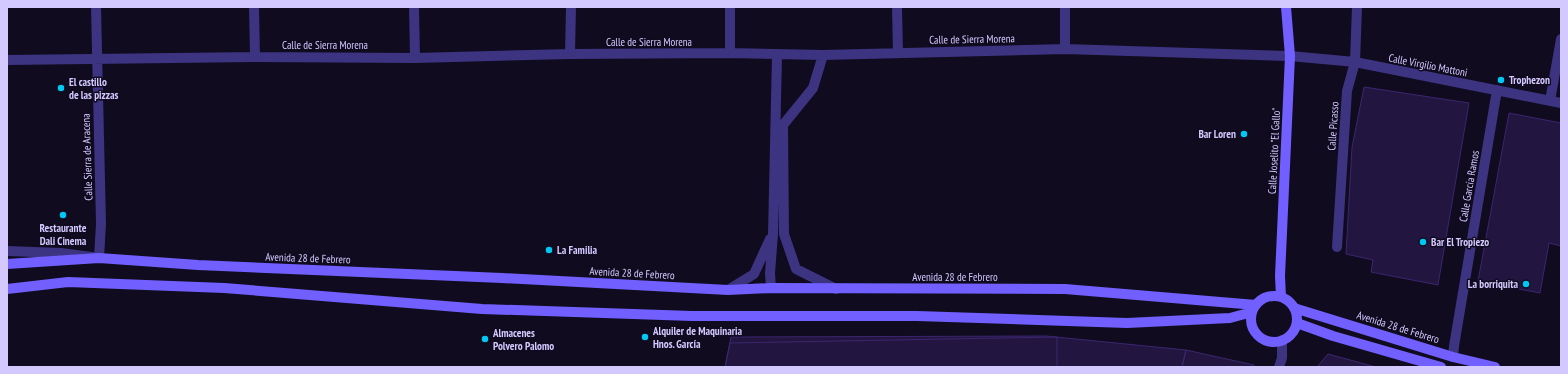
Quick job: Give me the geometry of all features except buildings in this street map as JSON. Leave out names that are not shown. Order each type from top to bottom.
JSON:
[{"type":"main road","name":"Calle Joselito \"El Gallo\"","points":[[1281,297],[1280,276],[1290,56],[1286,7]]},
{"type":"main road","name":"Avenida 28 de Febrero","points":[[7,264],[99,258],[205,265],[728,290],[771,288],[1065,289],[1254,309]]},
{"type":"main road","points":[[7,289],[68,282],[224,288],[482,309],[692,316],[916,316],[1127,323],[1230,318],[1254,309],[1266,297],[1273,296],[1281,297],[1289,302],[1294,308],[1297,323],[1289,336],[1282,340],[1270,341],[1263,339],[1256,334],[1253,328],[1251,320],[1254,309]]},
{"type":"main road","name":"Avenida 28 de Febrero","points":[[1294,308],[1453,357],[1495,367]]},
{"type":"main road","points":[[1297,323],[1333,336],[1441,367]]},
{"type":"street","name":"Calle Sierra de Aracena","points":[[96,7],[96,60],[101,224],[99,258]]},
{"type":"street","points":[[254,7],[255,57]]},
{"type":"street","points":[[414,7],[415,58]]},
{"type":"street","points":[[570,54],[571,7]]},
{"type":"street","points":[[730,7],[730,53]]},
{"type":"street","points":[[897,7],[898,53]]},
{"type":"street","points":[[1065,7],[1065,49]]},
{"type":"street","name":"Calle Picasso","points":[[1337,247],[1347,91],[1355,62],[1357,7]]},
{"type":"street","points":[[1550,101],[1561,39]]},
{"type":"street","name":"Calle de Sierra Morena","points":[[7,60],[255,57],[415,58],[570,54],[730,53],[823,55],[1065,49],[1290,56]]},
{"type":"street","points":[[771,288],[770,273],[773,234],[777,55]]},
{"type":"street","points":[[823,55],[813,88],[783,125],[784,234],[796,269],[836,289]]},
{"type":"street","name":"Calle Virgilio Mattoni","points":[[1290,56],[1355,62],[1561,103]]},
{"type":"street","name":"Calle García Ramos","points":[[1453,357],[1498,90]]},
{"type":"street","points":[[728,290],[754,274],[773,234]]},
{"type":"street","points":[[7,251],[61,253],[99,258]]},
{"type":"street","points":[[1279,367],[1282,358],[1282,340]]},
{"type":"place","name":"Trophezon","points":[[1501,80]]},
{"type":"place","name":"El castillo de las pizzas","points":[[61,88]]},
{"type":"place","name":"Bar Loren","points":[[1244,134]]},
{"type":"place","name":"Restaurante Dali Cinema","points":[[63,215]]},
{"type":"place","name":"Bar El Tropiezo","points":[[1423,242]]},
{"type":"place","name":"La Familia","points":[[549,250]]},
{"type":"place","name":"La borriquita","points":[[1526,284]]},
{"type":"place","name":"Alquiler de Maquinaria Hnos. García","points":[[645,337]]},
{"type":"place","name":"Almacenes Polvero Palomo","points":[[485,339]]}]
